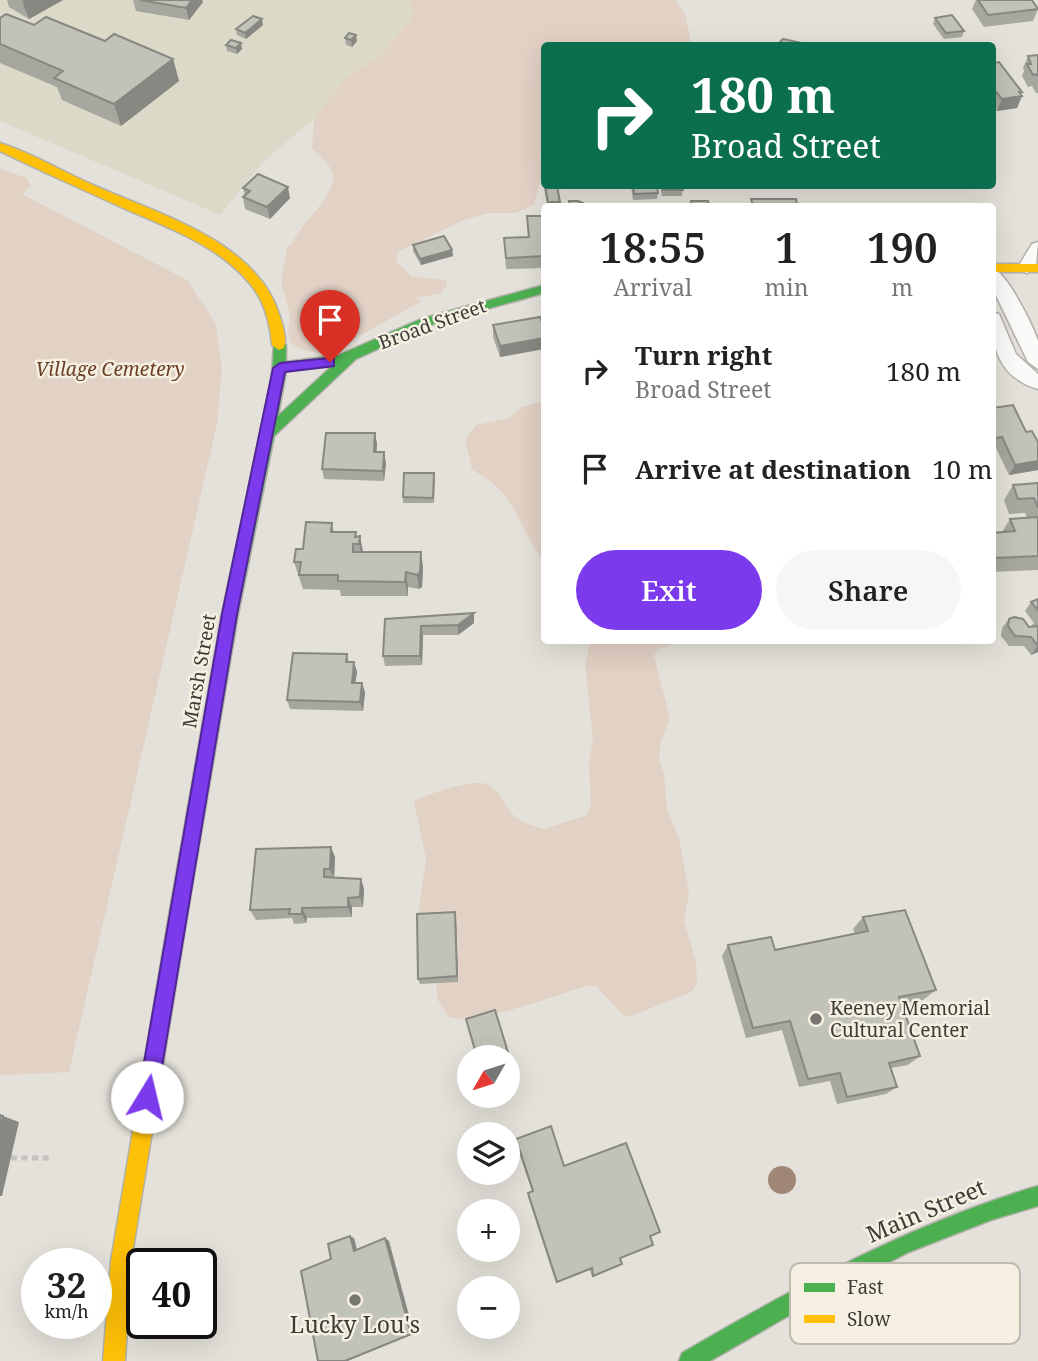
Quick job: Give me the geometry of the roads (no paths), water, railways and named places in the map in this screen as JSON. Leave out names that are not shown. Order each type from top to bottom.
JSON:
[{"type":"street","name":"Marsh Street","points":[[0,147],[176,228],[239,264],[264,291],[275,314],[280,368],[230,614],[162,1006],[121,1261],[114,1361]]},
{"type":"street","points":[[996,268],[1033,268],[1038,248]]},
{"type":"street","points":[[996,279],[1038,362]]},
{"type":"street","name":"Broad Street","points":[[280,368],[321,364],[361,351],[455,312],[541,290]]},
{"type":"street","points":[[996,329],[1009,362],[1017,371],[1038,382]]},
{"type":"street","points":[[268,433],[340,365],[361,351]]},
{"type":"street","name":"Main Street","points":[[861,1263],[1005,1203],[1038,1196]]},
{"type":"street","name":"Main Street","points":[[690,1361],[790,1304]]},
{"type":"place","name":"Keeney Memorial Cultural Center","points":[[816,1019]]},
{"type":"place","name":"Lucky Lou's","points":[[355,1300]]},
{"type":"park label","name":"Village Cemetery","points":[[110,369]]}]
